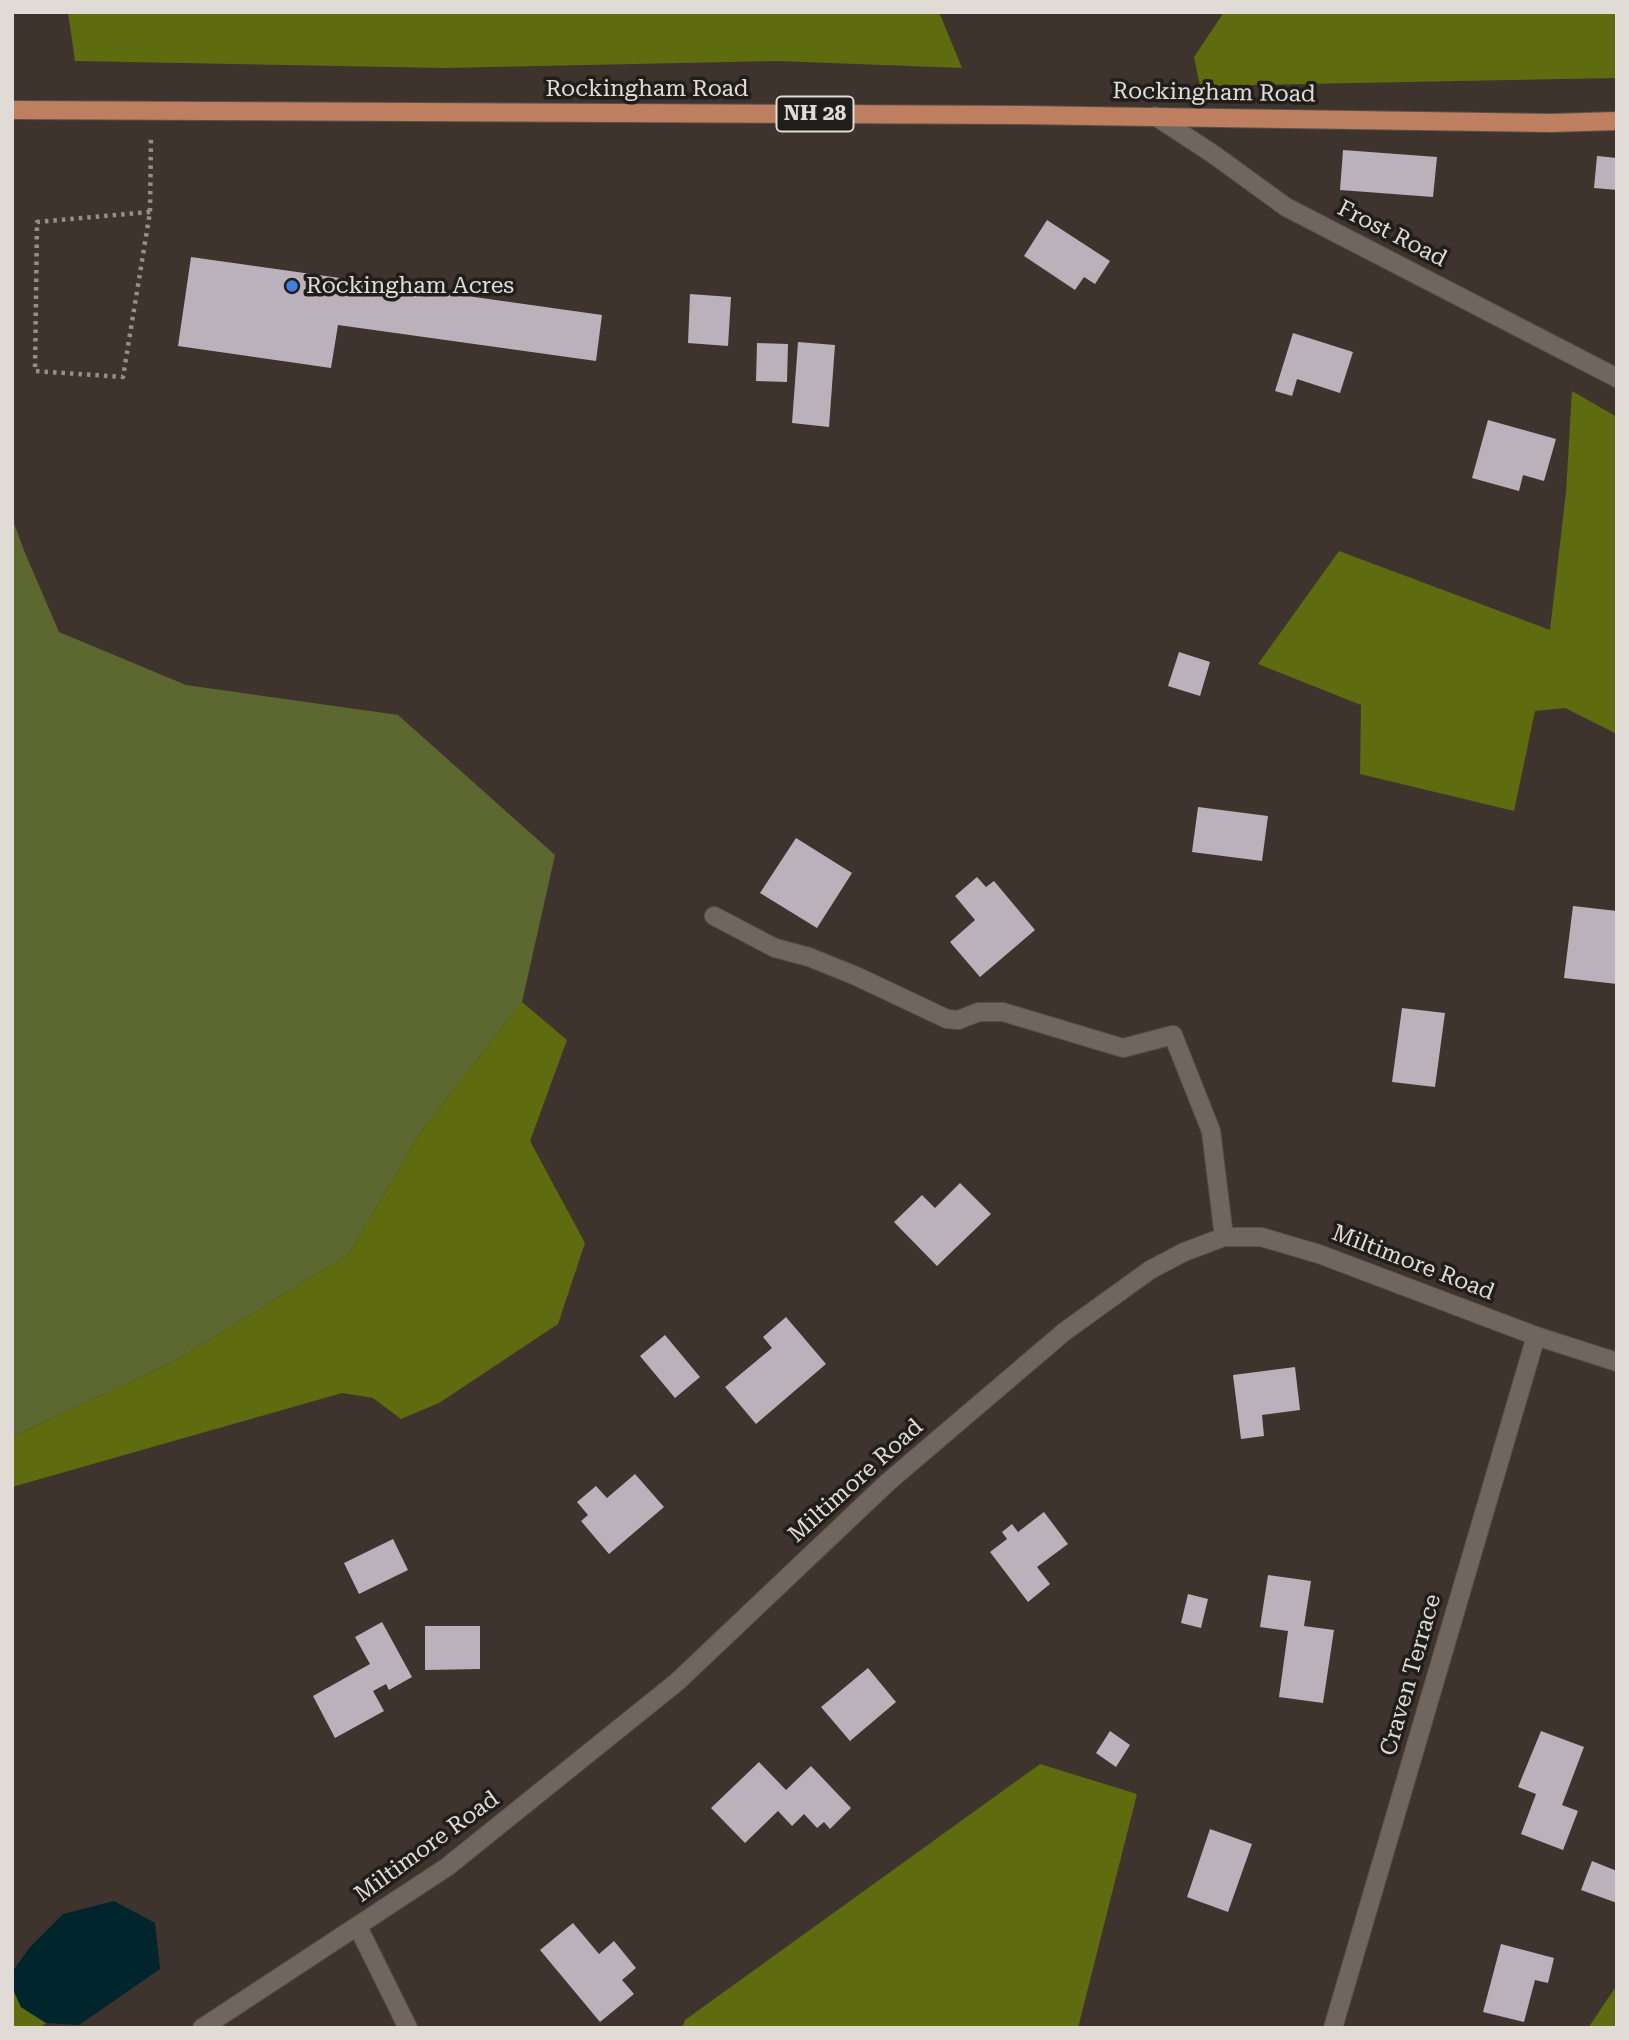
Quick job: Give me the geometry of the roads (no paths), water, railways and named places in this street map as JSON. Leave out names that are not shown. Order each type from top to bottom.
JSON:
[{"type":"main road","name":"Rockingham Road","points":[[12,110],[1156,116],[1551,123],[1617,121]]},
{"type":"street","name":"Frost Road","points":[[1156,116],[1286,207],[1617,378]]},
{"type":"street","points":[[714,916],[775,947],[856,976],[947,1019],[958,1020],[979,1012],[1003,1012],[1123,1048],[1172,1035],[1210,1131],[1224,1237]]},
{"type":"street","name":"Miltimore Road","points":[[202,2028],[447,1867],[677,1682],[888,1482],[1064,1332],[1150,1270],[1184,1252],[1224,1237],[1261,1237],[1319,1254],[1536,1336],[1617,1362]]},
{"type":"street","name":"Craven Terrace","points":[[1333,2028],[1536,1336]]},
{"type":"street","points":[[359,1927],[408,2028]]},
{"type":"water","points":[[114,1901],[155,1923],[160,1969],[79,2025],[46,2023],[21,2007],[12,1987],[12,1972],[30,1947],[63,1914]]},
{"type":"place","name":"Rockingham Acres","points":[[292,286]]}]
